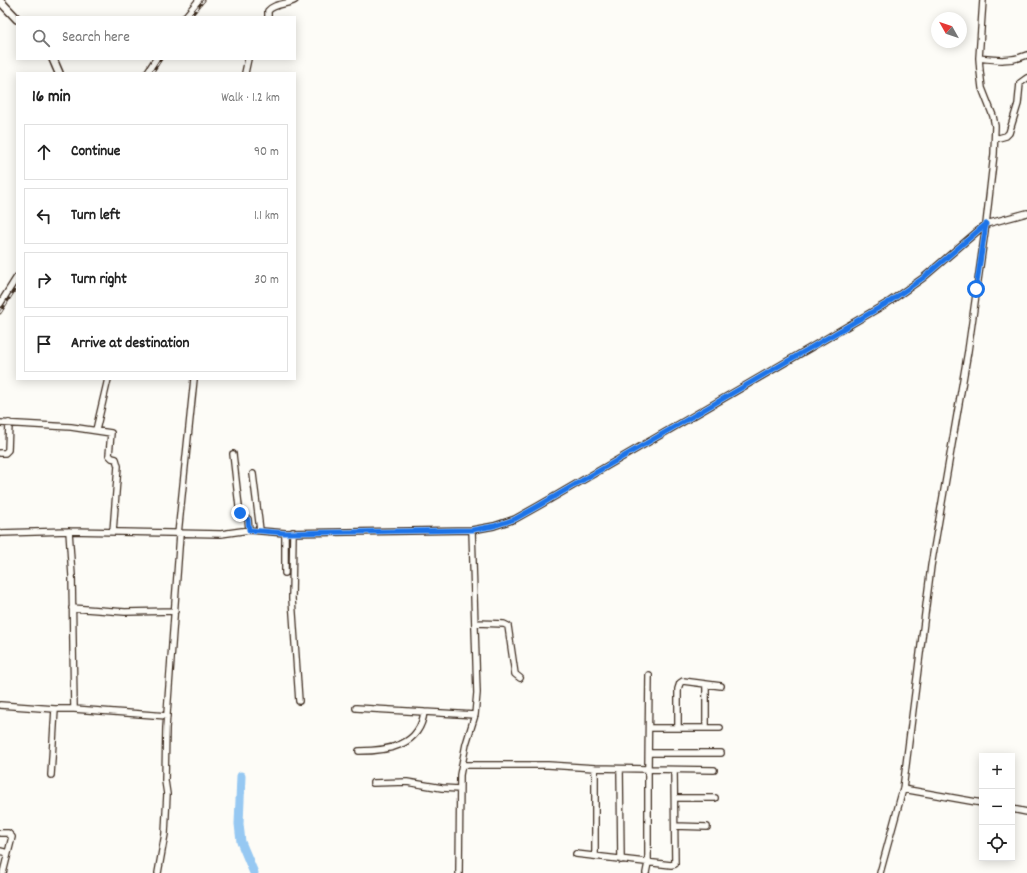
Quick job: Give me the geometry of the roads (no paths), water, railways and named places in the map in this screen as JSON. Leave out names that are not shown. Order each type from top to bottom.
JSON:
[{"type":"street","points":[[186,16],[199,0]]},
{"type":"street","points":[[268,16],[268,11],[273,6],[295,0]]},
{"type":"street","points":[[880,873],[903,789],[931,566],[968,351],[986,224],[995,126],[993,116],[982,88],[979,58],[983,0]]},
{"type":"street","points":[[0,1],[16,18]]},
{"type":"street","points":[[979,58],[1003,61],[1018,59],[1027,55]]},
{"type":"street","points":[[53,60],[59,72]]},
{"type":"street","points":[[148,72],[155,60]]},
{"type":"street","points":[[245,72],[248,60]]},
{"type":"street","points":[[995,139],[1006,136],[1009,133],[1018,104],[1020,83],[1027,78]]},
{"type":"street","points":[[0,533],[69,531],[221,534],[249,530],[285,533],[472,530],[494,526],[521,515],[862,319],[923,278],[986,224],[1027,213]]},
{"type":"street","points":[[0,304],[16,279]]},
{"type":"street","points":[[96,430],[108,380]]},
{"type":"street","points":[[158,873],[166,822],[167,716],[179,534],[194,380]]},
{"type":"street","points":[[0,423],[96,430],[111,433],[109,455],[117,461],[113,532]]},
{"type":"street","points":[[0,453],[6,453],[8,450],[9,423]]},
{"type":"street","points":[[233,454],[240,515],[248,519],[249,530]]},
{"type":"street","points":[[253,474],[260,530]]},
{"type":"street","points":[[459,873],[459,789],[466,744],[475,715],[477,693],[472,530]]},
{"type":"street","points":[[69,531],[72,576],[74,709]]},
{"type":"street","points":[[293,532],[292,599],[299,701]]},
{"type":"street","points":[[285,533],[285,572]]},
{"type":"street","points":[[72,608],[125,612],[175,611]]},
{"type":"street","points":[[476,623],[504,624],[508,626],[515,671],[517,676],[520,678]]},
{"type":"street","points":[[646,873],[648,863],[649,675]]},
{"type":"street","points":[[678,728],[679,684],[683,681],[721,686]]},
{"type":"street","points":[[706,684],[706,728]]},
{"type":"street","points":[[0,705],[167,716]]},
{"type":"street","points":[[356,708],[475,715]]},
{"type":"street","points":[[51,775],[55,709]]},
{"type":"street","points":[[360,751],[381,751],[406,742],[418,731],[423,720],[424,712]]},
{"type":"street","points":[[649,728],[720,728]]},
{"type":"street","points":[[649,753],[721,754]]},
{"type":"street","points":[[462,766],[548,765],[620,769],[714,770]]},
{"type":"street","points":[[595,768],[595,856]]},
{"type":"street","points":[[620,769],[621,860]]},
{"type":"street","points":[[576,854],[648,863],[675,864],[674,770]]},
{"type":"street","points":[[373,783],[407,782],[442,788],[459,789]]},
{"type":"street","points":[[903,789],[979,803]]},
{"type":"street","points":[[675,798],[716,798]]},
{"type":"street","points":[[1015,810],[1027,812]]},
{"type":"street","points":[[675,826],[707,827]]},
{"type":"street","points":[[0,832],[11,835],[3,873]]},
{"type":"street","points":[[0,851],[8,853]]},
{"type":"waterway","points":[[241,776],[239,824],[241,842],[254,873]]},
{"type":"railway","points":[[191,16],[204,0]]},
{"type":"railway","points":[[153,72],[160,60]]},
{"type":"railway","points":[[0,313],[16,288]]}]
